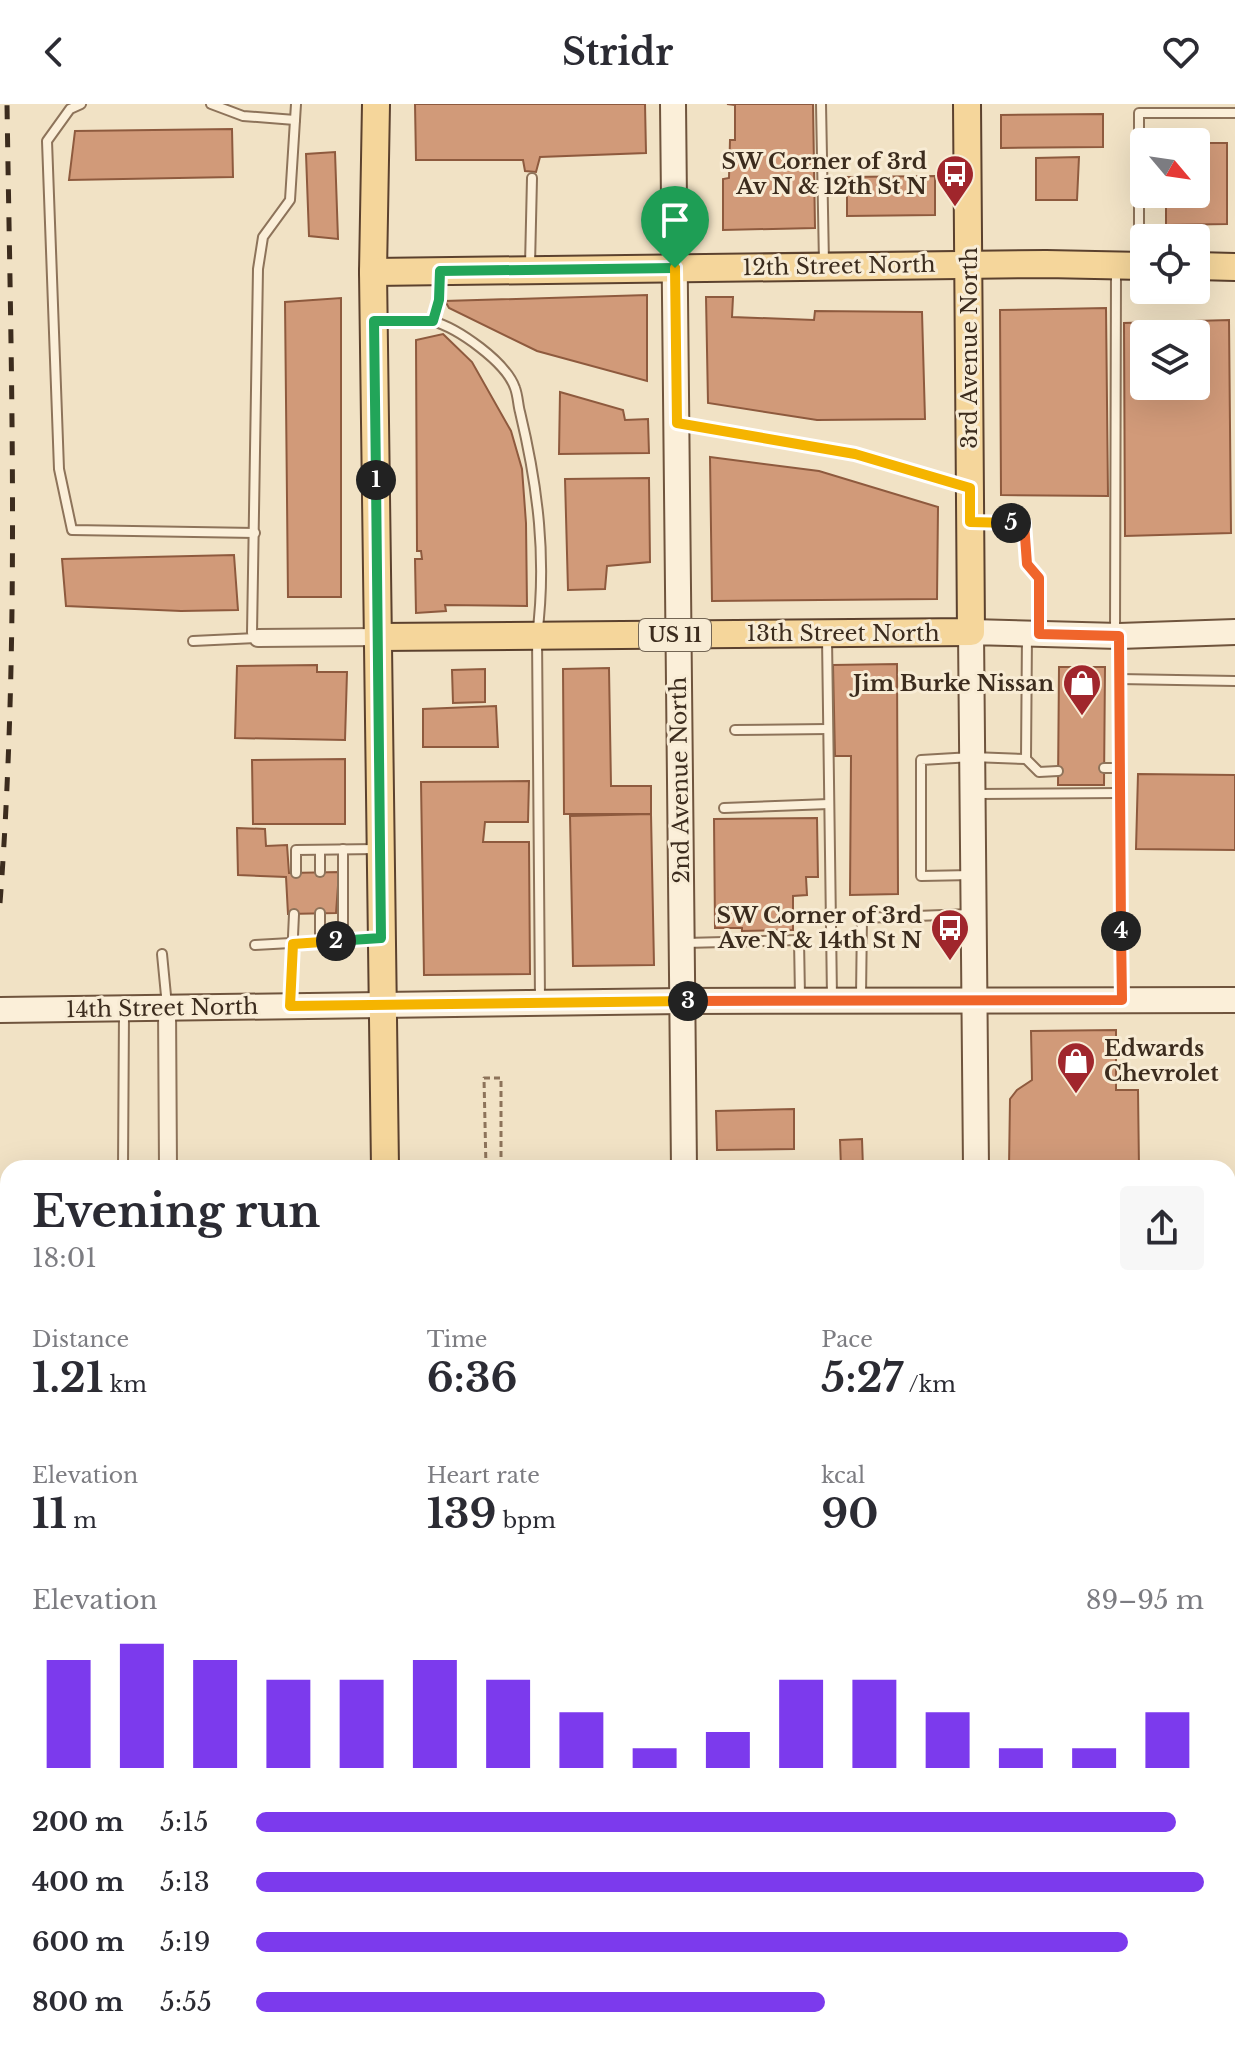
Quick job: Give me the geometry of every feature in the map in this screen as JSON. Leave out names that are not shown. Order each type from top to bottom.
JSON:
[{"type":"main road","points":[[376,104],[373,272],[385,1160]]},
{"type":"main road","name":"2nd Avenue North","points":[[673,104],[684,1160]]},
{"type":"main road","name":"3rd Avenue North","points":[[967,104],[976,1160]]},
{"type":"main road","name":"12th Street North","points":[[373,272],[1130,266]]},
{"type":"main road","points":[[1210,266],[1235,267]]},
{"type":"main road","name":"13th Street North","points":[[379,637],[971,632],[1117,636],[1235,632]]},
{"type":"main road","name":"14th Street North","points":[[0,1010],[682,1001],[1235,1000]]},
{"type":"street","name":"13th Street North","points":[[258,638],[379,637]]},
{"type":"street","points":[[167,1007],[168,1160]]},
{"type":"lane","points":[[81,104],[70,109],[47,141],[59,469],[72,530],[255,533]]},
{"type":"lane","points":[[211,104],[243,116],[295,120]]},
{"type":"lane","points":[[258,638],[252,633],[258,269],[263,237],[290,200],[296,104]]},
{"type":"lane","points":[[821,104],[824,267]]},
{"type":"lane","points":[[1135,224],[1139,113],[1235,113]]},
{"type":"lane","points":[[530,270],[532,178]]},
{"type":"lane","points":[[433,321],[439,300],[440,271]]},
{"type":"lane","points":[[1122,1000],[1117,636],[1131,304]]},
{"type":"lane","points":[[374,321],[433,321],[479,344],[515,386],[539,510],[542,594],[537,636],[540,1004]]},
{"type":"lane","points":[[677,423],[855,454],[970,488]]},
{"type":"lane","points":[[970,522],[1024,523],[1027,564],[1039,578],[1026,759]]},
{"type":"lane","points":[[827,633],[832,1001]]},
{"type":"lane","points":[[193,641],[258,638]]},
{"type":"lane","points":[[1119,679],[1235,681]]},
{"type":"lane","points":[[735,730],[828,729]]},
{"type":"lane","points":[[973,875],[921,876],[921,760],[972,757],[1026,759],[1039,772],[1058,771]]},
{"type":"lane","points":[[1104,768],[1120,768]]},
{"type":"lane","points":[[972,794],[1120,793]]},
{"type":"lane","points":[[724,808],[829,804]]},
{"type":"lane","points":[[343,849],[343,941]]},
{"type":"lane","points":[[296,873],[296,850],[381,849]]},
{"type":"lane","points":[[320,850],[320,872]]},
{"type":"lane","points":[[320,913],[320,942]]},
{"type":"lane","points":[[290,1006],[294,914]]},
{"type":"lane","points":[[861,1001],[862,918],[973,914]]},
{"type":"lane","points":[[255,945],[381,938]]},
{"type":"lane","points":[[682,943],[799,940],[800,1001]]},
{"type":"lane","points":[[162,954],[167,1007]]},
{"type":"lane","points":[[123,1160],[124,1008]]},
{"type":"path","points":[[486,1160],[484,1078],[501,1078],[501,1160]]},
{"type":"building","points":[[415,104],[645,104],[646,153],[540,157],[536,172],[525,171],[523,160],[416,160]]},
{"type":"building","points":[[727,104],[813,104],[815,228],[723,230],[723,179],[729,178],[730,140],[735,140],[735,105]]},
{"type":"building","points":[[1103,114],[1103,147],[1001,148],[1001,115]]},
{"type":"building","points":[[232,129],[233,177],[69,180],[75,131]]},
{"type":"building","points":[[1210,143],[1227,143],[1227,224],[1166,224],[1166,208],[1210,208]]},
{"type":"building","points":[[335,152],[338,239],[309,236],[306,154]]},
{"type":"building","points":[[1079,157],[1077,200],[1036,200],[1036,158]]},
{"type":"building","points":[[935,176],[935,215],[847,216],[847,177]]},
{"type":"building","points":[[647,295],[647,381],[537,351],[449,308],[445,301]]},
{"type":"building","points":[[706,297],[733,297],[732,317],[814,320],[815,311],[922,312],[925,419],[817,420],[708,403]]},
{"type":"building","points":[[341,298],[341,597],[288,597],[285,302]]},
{"type":"building","points":[[1106,308],[1108,496],[1001,495],[1000,310]]},
{"type":"building","points":[[1229,320],[1231,533],[1125,536],[1124,323],[1130,323],[1130,400],[1210,400],[1210,321]]},
{"type":"building","points":[[443,334],[472,362],[511,431],[522,469],[527,606],[445,605],[446,611],[416,613],[415,559],[422,559],[421,551],[417,551],[416,340]]},
{"type":"building","points":[[560,392],[623,410],[625,420],[648,419],[649,453],[559,454]]},
{"type":"building","points":[[710,457],[819,471],[938,507],[937,599],[712,601]]},
{"type":"building","points":[[649,478],[650,562],[607,566],[605,589],[568,590],[565,479]]},
{"type":"building","points":[[234,555],[238,610],[66,606],[62,559]]},
{"type":"building","points":[[897,664],[898,894],[850,895],[851,756],[835,756],[833,665]]},
{"type":"building","points":[[317,665],[317,672],[347,672],[345,740],[235,738],[237,666]]},
{"type":"building","name":"Jim Burke Nissan","points":[[1059,667],[1105,667],[1104,785],[1058,785]]},
{"type":"building","points":[[609,668],[611,786],[651,786],[651,814],[564,814],[563,669]]},
{"type":"building","points":[[485,669],[485,702],[453,703],[452,670]]},
{"type":"building","points":[[496,706],[498,747],[423,747],[423,709]]},
{"type":"building","points":[[345,759],[345,824],[253,824],[252,760]]},
{"type":"building","points":[[1138,774],[1235,775],[1235,850],[1136,849]]},
{"type":"building","points":[[529,781],[528,822],[485,822],[483,842],[529,842],[530,974],[424,975],[421,782]]},
{"type":"building","points":[[651,814],[654,965],[573,966],[570,816]]},
{"type":"building","points":[[817,818],[818,877],[806,877],[807,895],[793,896],[793,930],[715,928],[714,819]]},
{"type":"building","points":[[237,828],[265,829],[266,846],[287,845],[289,873],[339,872],[336,913],[288,914],[286,877],[238,875]]},
{"type":"building","name":"Edwards Chevrolet","points":[[1116,1030],[1116,1090],[1138,1090],[1139,1160],[1009,1160],[1010,1099],[1032,1080],[1031,1031]]},
{"type":"building","points":[[794,1109],[794,1149],[717,1150],[716,1111]]},
{"type":"building","points":[[862,1139],[863,1160],[841,1160],[840,1140]]},
{"type":"railway","points":[[0,903],[12,603],[7,104]]},
{"type":"place","name":"SW Corner of 3rd Av N & 12th St N","points":[[955,208]]},
{"type":"place","name":"Jim Burke Nissan","points":[[1082,717]]},
{"type":"place","name":"SW Corner of 3rd Ave N & 14th St N","points":[[950,962]]},
{"type":"place","name":"Edwards Chevrolet","points":[[1076,1095]]},
{"type":"route","points":[[675,268],[677,423],[855,454],[970,488],[970,522],[1024,523],[1027,564],[1039,578],[1039,634],[1119,636],[1122,1000],[290,1006],[293,944],[381,938],[374,321],[433,321],[439,300],[440,271],[675,268]]}]
